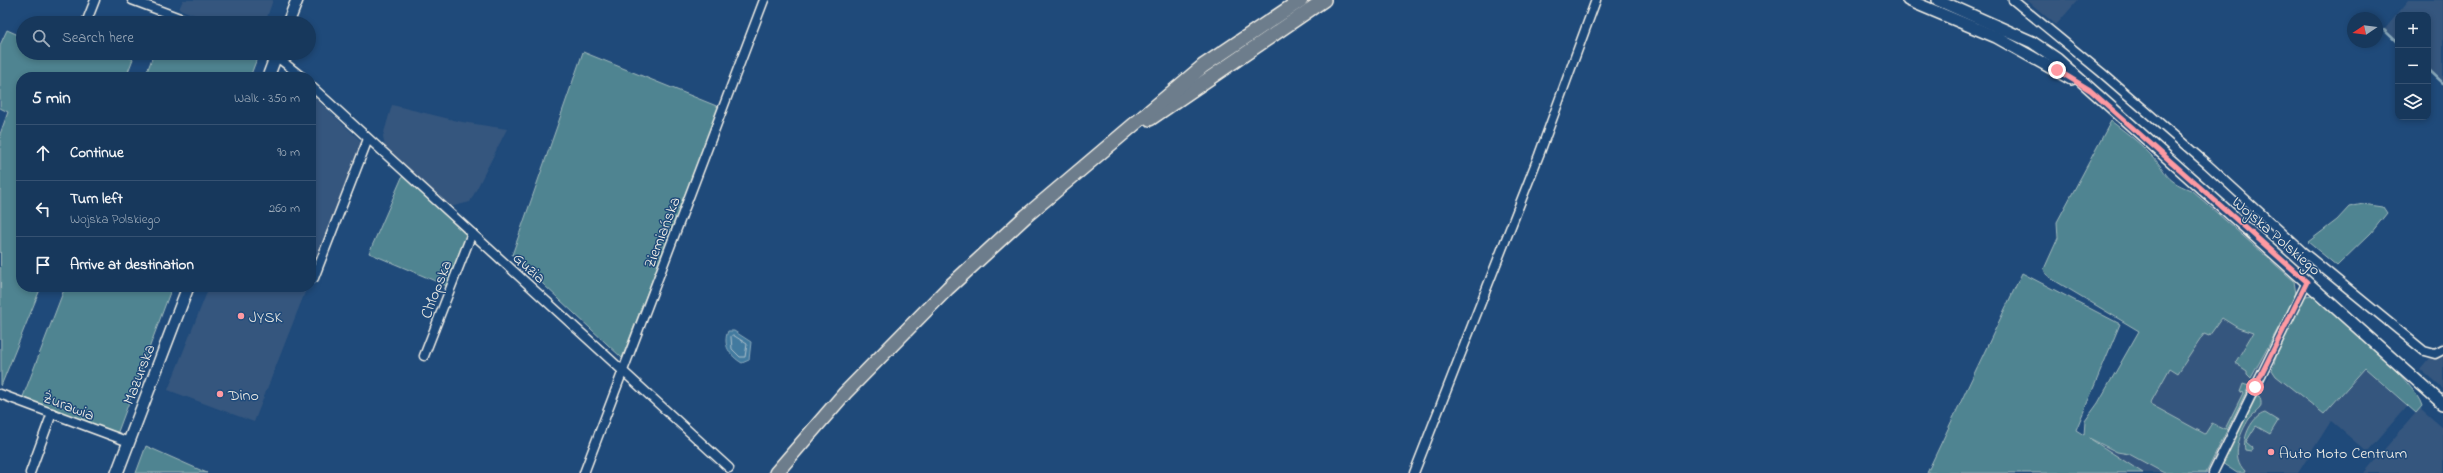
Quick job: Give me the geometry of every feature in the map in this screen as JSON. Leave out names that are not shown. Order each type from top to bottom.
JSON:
[{"type":"highway","points":[[776,473],[845,393],[948,288],[1026,216],[1104,151],[1149,110],[1203,66],[1301,0]]},
{"type":"highway","points":[[1104,151],[1324,0]]},
{"type":"main road","points":[[291,16],[297,0]]},
{"type":"main road","name":"Wojska Polskiego","points":[[1908,0],[1939,3],[2090,90],[2443,404]]},
{"type":"main road","points":[[270,72],[273,60]]},
{"type":"main road","name":"Mazurska","points":[[117,473],[186,292]]},
{"type":"street","points":[[89,16],[95,0]]},
{"type":"street","points":[[132,0],[174,16]]},
{"type":"street","name":"Ziemiańska","points":[[584,473],[764,0]]},
{"type":"street","points":[[1414,473],[1539,155],[1596,0]]},
{"type":"street","points":[[2013,0],[2102,73],[2196,154],[2302,251],[2400,332],[2424,351],[2435,354],[2443,350]]},
{"type":"street","points":[[282,60],[296,72]]},
{"type":"street","name":"Guzia","points":[[316,91],[729,468]]},
{"type":"street","points":[[316,273],[368,139]]},
{"type":"street","name":"Chłopska","points":[[424,356],[472,233]]},
{"type":"street","points":[[2213,473],[2307,282]]},
{"type":"street","name":"Żurawia","points":[[0,394],[129,442]]},
{"type":"street","points":[[30,473],[52,413]]},
{"type":"shaded area","points":[[183,0],[273,0],[267,16],[198,16],[179,9]]},
{"type":"shaded area","points":[[2027,0],[2078,0],[2056,25]]},
{"type":"shaded area","points":[[2409,0],[2443,0],[2443,85],[2431,74],[2431,12],[2399,12]]},
{"type":"shaded area","points":[[2395,17],[2395,40],[2384,30]]},
{"type":"shaded area","points":[[316,99],[364,144],[316,265]]},
{"type":"shaded area","points":[[392,105],[462,122],[507,129],[470,202],[450,207],[385,149],[383,136]]},
{"type":"shaded area","points":[[2204,223],[2292,300],[2206,473],[2143,473],[2084,435]]},
{"type":"shaded area","points":[[207,292],[305,292],[254,422],[168,390]]},
{"type":"shaded area","points":[[2443,341],[2443,389],[2420,369]]},
{"type":"shaded area","points":[[2365,368],[2407,406],[2367,452],[2331,421],[2298,473],[2237,473],[2222,463],[2254,398],[2259,396],[2272,370],[2324,414]]},
{"type":"shaded area","points":[[2420,408],[2443,428],[2443,473],[2364,473]]},
{"type":"green space","points":[[7,30],[16,34],[16,60],[133,60],[128,72],[16,72],[16,292],[39,292],[1,386],[0,134],[8,112],[0,108],[0,45]]},
{"type":"green space","points":[[583,52],[719,107],[622,358],[512,255]]},
{"type":"green space","points":[[151,60],[256,60],[252,72],[147,72]]},
{"type":"green space","points":[[2111,121],[2145,149],[2170,178],[2181,186],[2191,190],[2294,281],[2296,294],[2293,301],[2251,378],[2247,374],[2247,371],[2235,363],[2253,333],[2238,328],[2222,318],[2209,336],[2204,334],[2178,373],[2170,368],[2150,404],[2205,434],[2212,423],[2225,429],[2243,393],[2240,392],[2243,384],[2249,386],[2206,473],[2164,473],[2129,454],[2117,452],[2089,438],[2143,473],[1927,473],[2022,273],[2120,324],[2076,430],[2084,435],[2085,421],[2098,403],[2139,331],[2052,279],[2046,274],[2044,269],[2058,238],[2057,222]]},
{"type":"green space","points":[[403,175],[467,236],[447,286],[369,253]]},
{"type":"green space","points":[[2363,204],[2383,207],[2387,213],[2371,233],[2337,266],[2308,242],[2337,220],[2349,207]]},
{"type":"green space","points":[[63,292],[170,292],[116,437],[21,402]]},
{"type":"green space","points":[[2312,295],[2338,316],[2373,348],[2405,381],[2416,395],[2422,406],[2416,413],[2365,368],[2324,414],[2276,376],[2272,370],[2281,341],[2301,301],[2306,296]]},
{"type":"green space","points":[[2259,396],[2261,402],[2260,408],[2249,419],[2242,431],[2238,445],[2238,459],[2240,465],[2245,471],[2244,473],[2237,473],[2222,463],[2254,398]]},
{"type":"green space","points":[[2265,413],[2278,421],[2270,434],[2256,426],[2246,442],[2253,448],[2251,451],[2245,450],[2244,445],[2249,428],[2256,418]]},
{"type":"green space","points":[[146,446],[207,473],[136,473]]},
{"type":"water","points":[[728,331],[734,331],[751,342],[749,360],[742,363],[728,350],[726,336]]},
{"type":"waterway","points":[[2384,30],[2395,40]]},
{"type":"waterway","points":[[2431,72],[2443,83]]},
{"type":"place","name":"JYSK","points":[[241,316]]},
{"type":"place","name":"Dino","points":[[220,394]]},
{"type":"place","name":"Auto Moto Centrum","points":[[2271,452]]},
{"type":"route","points":[[2057,70],[2090,90],[2307,282],[2255,387]]}]
